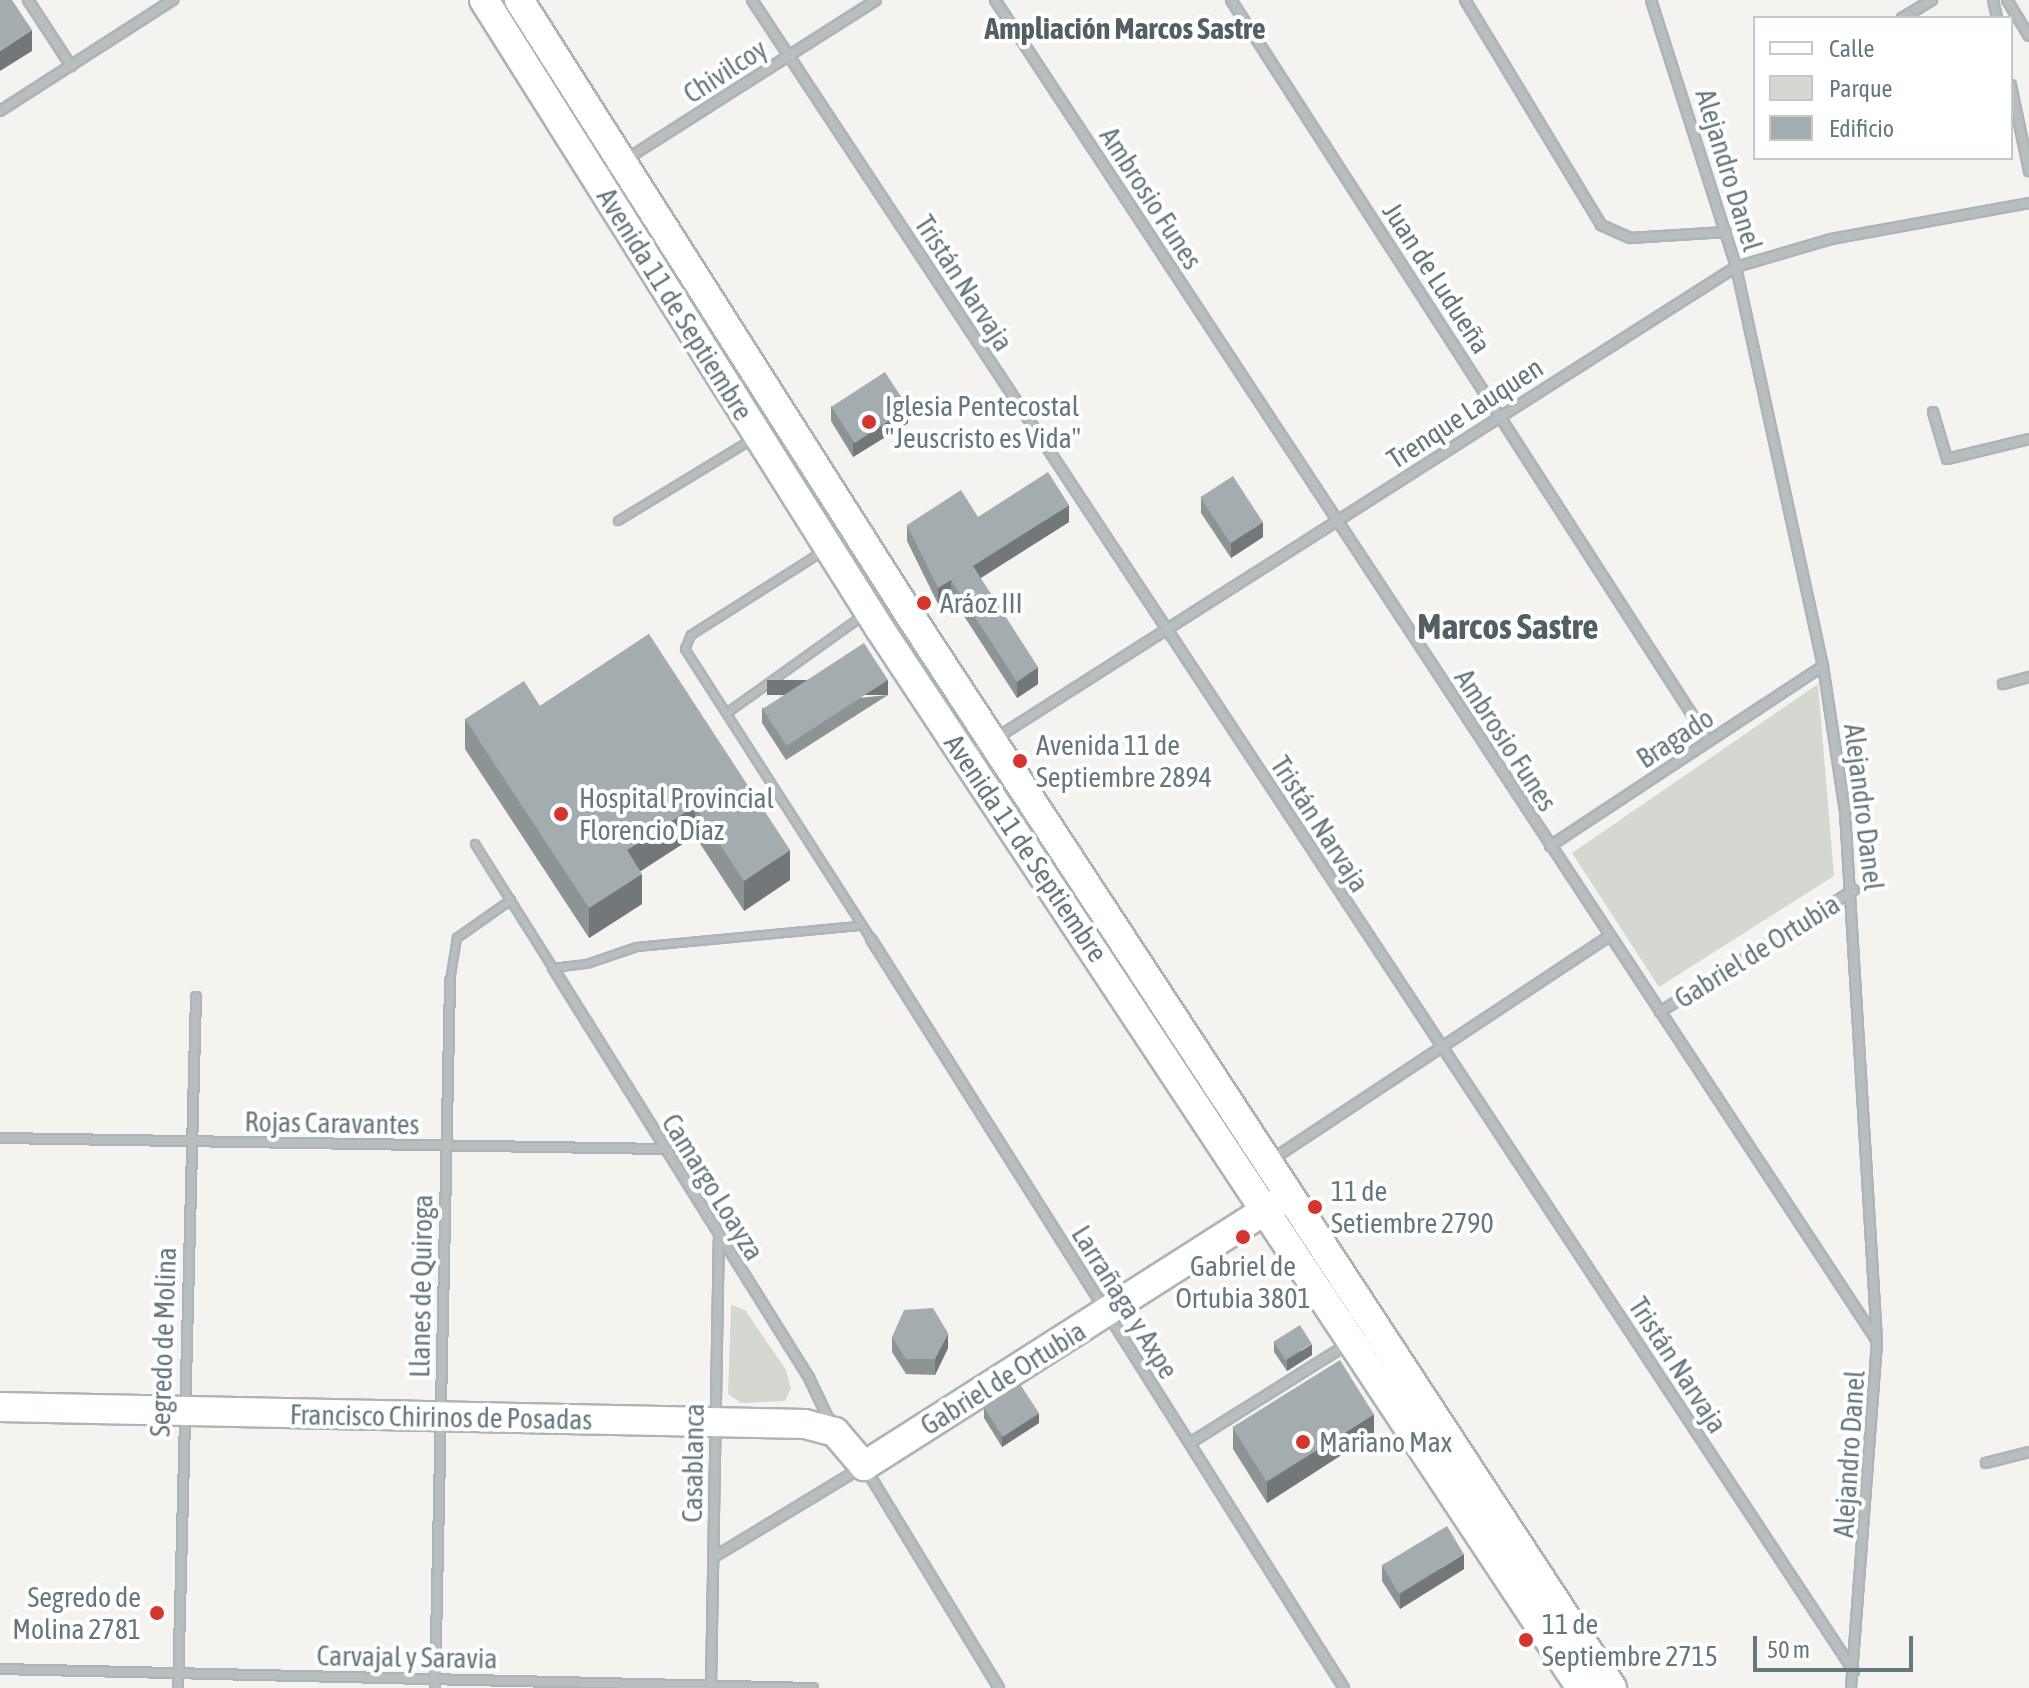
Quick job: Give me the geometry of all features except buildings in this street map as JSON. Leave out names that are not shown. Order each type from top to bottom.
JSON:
[{"type":"main road","name":"Avenida 11 de Septiembre","points":[[484,0],[829,548],[883,603],[993,739],[1257,1170],[1612,1688]]},
{"type":"main road","name":"Avenida 11 de Septiembre","points":[[519,0],[856,530],[883,603],[965,758],[1257,1170]]},
{"type":"main road","name":"Avenida 11 de Septiembre","points":[[1278,1202],[1352,1342],[1581,1688]]},
{"type":"main road","name":"Gabriel de Ortubia","points":[[864,1466],[1278,1202]]},
{"type":"main road","name":"Francisco Chirinos de Posadas","points":[[0,1407],[805,1424],[832,1431]]},
{"type":"main road","points":[[832,1431],[864,1466]]},
{"type":"street","points":[[28,0],[71,66]]},
{"type":"street","points":[[0,111],[173,0]]},
{"type":"street","name":"Tristán Narvaja","points":[[752,0],[1854,1671]]},
{"type":"street","name":"Chivilcoy","points":[[596,178],[876,0]]},
{"type":"street","name":"Ambrosio Funes","points":[[995,0],[1877,1342]]},
{"type":"street","name":"Juan de Ludueña","points":[[1231,0],[1709,741]]},
{"type":"street","points":[[1465,0],[1601,225],[1630,238],[1726,232]]},
{"type":"street","name":"Alejandro Danel","points":[[1651,0],[1736,267],[1823,666],[1854,890],[1877,1342],[1851,1688]]},
{"type":"street","points":[[1905,16],[1932,0]]},
{"type":"street","points":[[2007,0],[2029,36]]},
{"type":"street","points":[[2013,95],[2029,171]]},
{"type":"street","name":"Trenque Lauquen","points":[[965,758],[1736,267],[1765,254],[1831,239],[2029,203]]},
{"type":"street","points":[[1933,412],[1947,459],[2029,439]]},
{"type":"street","name":"Bragado","points":[[1550,846],[1823,666]]},
{"type":"street","points":[[2003,684],[2029,677]]},
{"type":"street","name":"Gabriel de Ortubia","points":[[1660,1012],[1854,890]]},
{"type":"street","points":[[1257,1170],[1610,936]]},
{"type":"street","name":"Larrañaga y Axpe","points":[[871,939],[1344,1688]]},
{"type":"street","name":"Camargo Loayza","points":[[553,968],[719,1239],[809,1378],[832,1431]]},
{"type":"street","name":"Llanes de Quiroga","points":[[435,1684],[450,981]]},
{"type":"street","name":"Segredo de Molina","points":[[178,1688],[182,1411],[196,997]]},
{"type":"street","name":"Rojas Caravantes","points":[[0,1138],[663,1149]]},
{"type":"street","name":"Casablanca","points":[[712,1687],[719,1239]]},
{"type":"street","points":[[1190,1443],[1352,1342]]},
{"type":"street","points":[[1986,1463],[2029,1452]]},
{"type":"street","points":[[864,1466],[999,1688]]},
{"type":"street","name":"Gabriel de Ortubia","points":[[714,1557],[864,1466]]},
{"type":"street","name":"Carvajal y Saravia","points":[[0,1669],[435,1684],[813,1688]]},
{"type":"lane","points":[[618,521],[785,419]]},
{"type":"lane","points":[[856,530],[685,641],[858,926],[871,939]]},
{"type":"lane","points":[[727,713],[883,603]]},
{"type":"lane","points":[[475,844],[553,968],[587,964],[627,949],[858,926]]},
{"type":"lane","points":[[450,981],[457,938],[511,900]]},
{"type":"green space","points":[[1818,684],[1834,876],[1659,987],[1572,853]]},
{"type":"green space","points":[[731,1305],[745,1310],[786,1370],[791,1388],[785,1401],[741,1403],[728,1394]]},
{"type":"place","name":"Iglesia Pentecostal \"Jeuscristo es Vida\"","points":[[869,422]]},
{"type":"place","name":"Aráoz III","points":[[924,603]]},
{"type":"place","name":"Avenida 11 de Septiembre 2894","points":[[1020,761]]},
{"type":"place","name":"Hospital Provincial Florencio Díaz","points":[[561,814]]},
{"type":"place","name":"11 de Setiembre 2790","points":[[1315,1207]]},
{"type":"place","name":"Gabriel de Ortubia 3801","points":[[1243,1237]]},
{"type":"place","name":"Mariano Max","points":[[1303,1442]]},
{"type":"place","name":"Segredo de Molina 2781","points":[[157,1613]]},
{"type":"place","name":"11 de Septiembre 2715","points":[[1526,1640]]},
{"type":"district","name":"Ampliación Marcos Sastre","points":[[1125,28]]},
{"type":"district","name":"Marcos Sastre","points":[[1508,627]]}]
